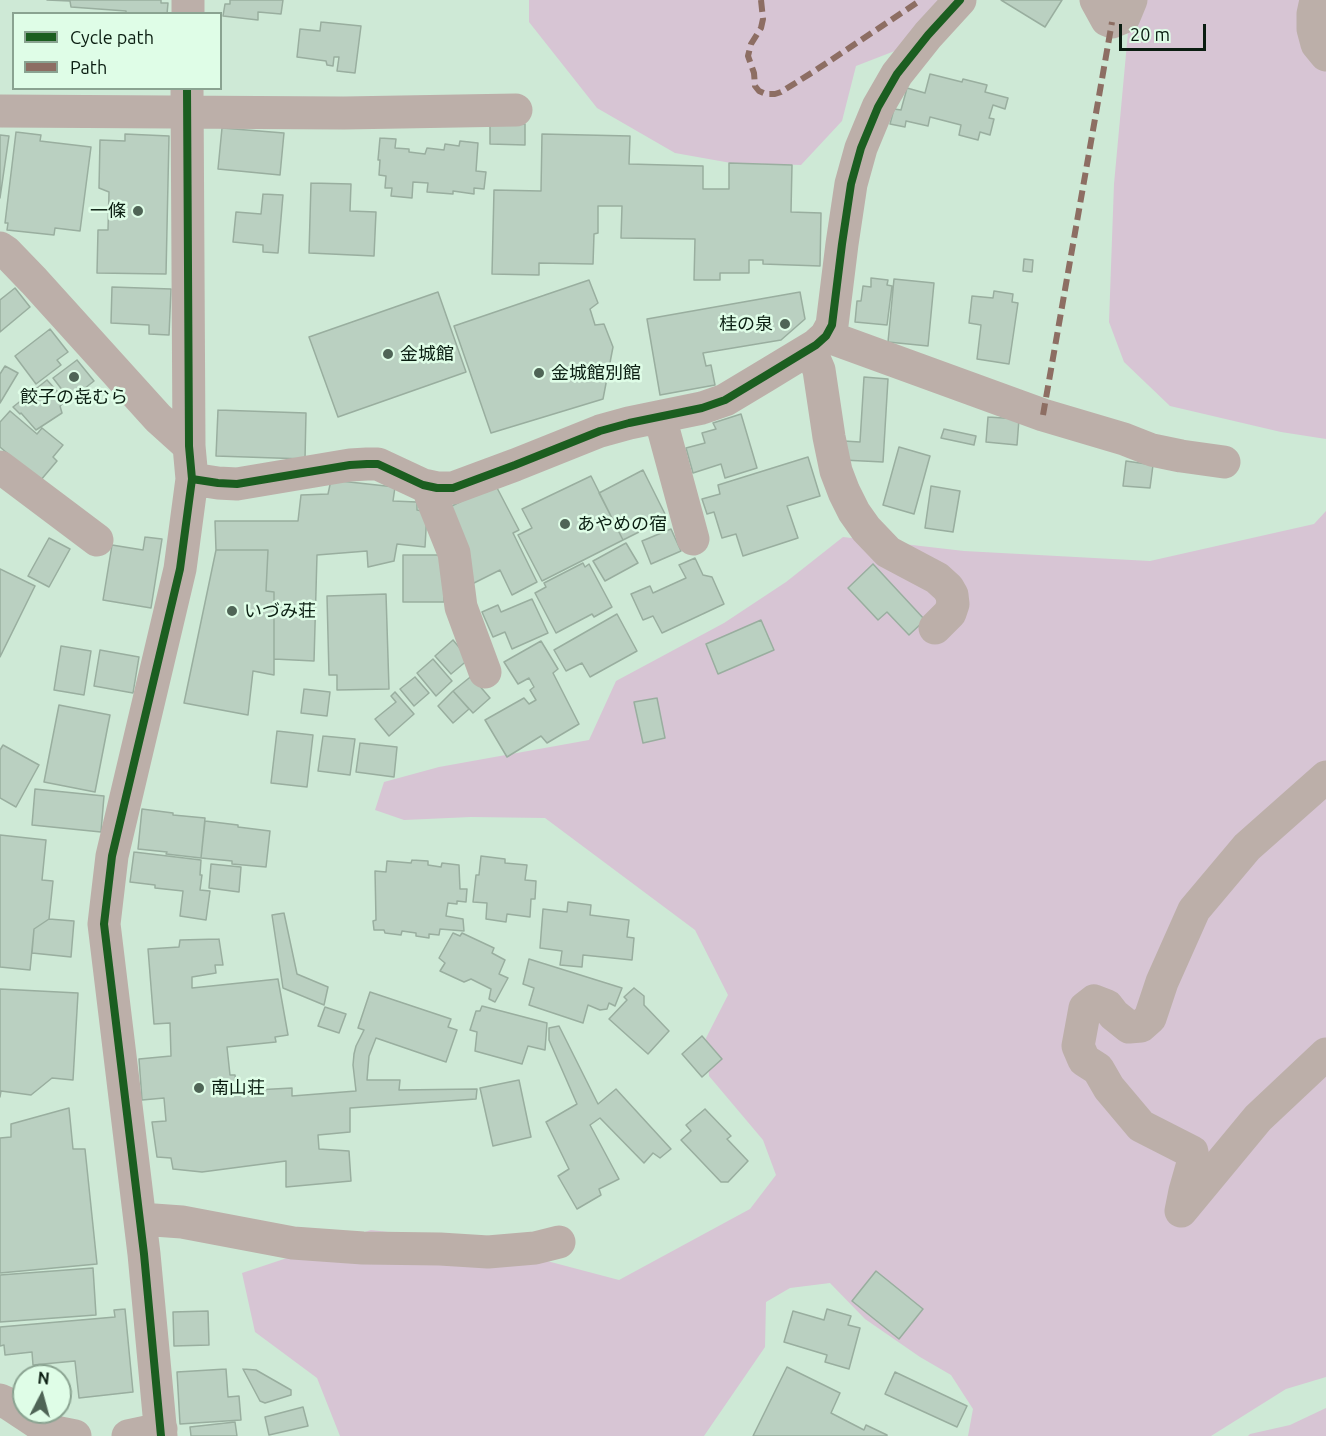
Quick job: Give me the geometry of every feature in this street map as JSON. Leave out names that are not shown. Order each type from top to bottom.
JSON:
[{"type":"street","points":[[192,479],[237,484],[350,465],[378,464],[427,486],[453,488],[600,431],[702,408],[725,400],[818,342],[832,325],[849,194],[861,148],[878,107],[897,74],[960,0]]},
{"type":"street","points":[[1096,0],[1107,20],[1112,22],[1124,17],[1131,0]]},
{"type":"street","points":[[1316,0],[1313,29],[1317,44],[1326,56]]},
{"type":"street","points":[[128,1436],[161,1433],[140,1219],[104,924],[112,856],[180,569],[192,479],[189,446],[187,100]]},
{"type":"street","points":[[0,111],[187,100],[344,113],[516,110]]},
{"type":"street","points":[[0,248],[34,281],[158,417],[189,446]]},
{"type":"street","points":[[818,342],[1124,439],[1152,450],[1224,462]]},
{"type":"street","points":[[818,342],[819,370],[829,437],[836,471],[844,492],[866,529],[888,552],[937,578],[948,588],[953,604],[950,613],[935,628]]},
{"type":"street","points":[[660,417],[693,538]]},
{"type":"street","points":[[0,467],[97,540]]},
{"type":"street","points":[[427,486],[454,553],[461,607],[484,672]]},
{"type":"street","points":[[1326,777],[1247,847],[1194,910],[1162,982],[1150,1018],[1141,1026],[1129,1027],[1114,1016],[1107,1006],[1095,1001],[1085,1008],[1078,1046],[1084,1060],[1098,1069],[1109,1088],[1141,1126],[1192,1152],[1193,1163],[1181,1211],[1258,1118],[1326,1054]]},
{"type":"street","points":[[140,1219],[182,1222],[293,1243],[363,1248],[488,1252],[535,1248],[559,1242]]},
{"type":"street","points":[[0,1400],[50,1431],[75,1436]]},
{"type":"shaded area","points":[[529,0],[941,0],[905,47],[856,66],[842,121],[801,165],[731,163],[675,153],[597,108],[529,22]]},
{"type":"shaded area","points":[[1131,0],[1326,0],[1326,439],[1281,432],[1170,406],[1124,362],[1109,322],[1114,184]]},
{"type":"shaded area","points":[[1326,511],[1326,1377],[1286,1389],[1211,1436],[968,1436],[973,1409],[951,1375],[920,1357],[865,1319],[830,1283],[790,1288],[766,1302],[765,1347],[704,1436],[340,1436],[317,1378],[255,1332],[242,1273],[371,1230],[475,1242],[619,1280],[750,1209],[776,1175],[763,1140],[709,1076],[706,1038],[728,995],[695,930],[545,818],[471,817],[404,820],[375,810],[384,782],[439,767],[589,740],[616,681],[724,623],[786,582],[843,537],[964,551],[1150,561],[1314,524]]},
{"type":"shaded area","points":[[1326,1408],[1326,1436],[1248,1436],[1290,1425]]},
{"type":"building","points":[[47,0],[161,0],[161,3],[168,3],[167,12],[126,12],[71,7],[70,1]]},
{"type":"building","points":[[230,0],[283,0],[281,14],[258,12],[258,20],[223,16],[225,4],[230,4]]},
{"type":"building","points":[[1001,0],[1062,0],[1045,27]]},
{"type":"building","points":[[321,22],[361,26],[355,73],[337,71],[339,57],[334,57],[333,66],[327,65],[326,61],[297,57],[300,29],[320,31]]},
{"type":"building","points":[[930,74],[987,85],[985,92],[1008,98],[1005,109],[993,105],[989,118],[994,119],[990,135],[980,132],[978,140],[959,135],[961,125],[930,117],[928,126],[906,121],[905,127],[890,124],[894,109],[901,110],[907,88],[925,93]]},
{"type":"building","points":[[490,124],[525,124],[525,145],[490,144]]},
{"type":"building","points":[[222,128],[284,133],[280,175],[218,169]]},
{"type":"building","points":[[16,132],[41,135],[40,141],[91,147],[80,231],[55,228],[54,235],[7,230],[8,223],[5,223]]},
{"type":"building","name":"一條","points":[[125,134],[169,136],[166,274],[97,273],[98,230],[108,230],[109,192],[99,188],[100,140],[125,141]]},
{"type":"building","points":[[542,134],[630,136],[629,164],[703,166],[703,189],[729,189],[729,163],[792,165],[791,212],[821,213],[820,266],[763,264],[763,260],[749,260],[749,273],[720,273],[720,280],[694,280],[695,239],[621,238],[622,206],[598,206],[598,233],[594,234],[593,264],[539,263],[539,275],[492,274],[494,190],[541,191]]},
{"type":"building","points":[[0,135],[9,136],[0,198]]},
{"type":"building","points":[[380,138],[396,139],[395,148],[425,154],[427,148],[444,150],[445,144],[459,146],[460,141],[478,143],[476,171],[486,172],[484,189],[474,188],[474,194],[453,191],[453,194],[427,192],[428,183],[413,182],[412,198],[391,196],[392,188],[385,188],[386,176],[379,175]]},
{"type":"building","points":[[311,183],[351,184],[350,211],[376,212],[374,256],[309,253]]},
{"type":"building","points":[[263,194],[283,195],[278,253],[263,252],[263,245],[233,242],[236,212],[261,214]]},
{"type":"building","points":[[1024,259],[1033,260],[1032,272],[1023,271]]},
{"type":"building","points":[[871,278],[888,280],[887,285],[892,286],[887,325],[855,322],[857,301],[861,301],[863,286],[871,287]]},
{"type":"building","points":[[894,279],[934,283],[928,346],[888,342]]},
{"type":"building","name":"金城館別館","points":[[589,280],[598,303],[590,309],[595,325],[604,324],[613,347],[603,399],[491,433],[454,326]]},
{"type":"building","points":[[112,287],[171,289],[169,335],[149,334],[149,325],[111,323]]},
{"type":"building","points":[[15,288],[30,307],[0,332],[0,300]]},
{"type":"building","points":[[994,291],[1013,294],[1012,302],[1018,303],[1009,364],[977,359],[981,325],[969,323],[972,296],[993,298]]},
{"type":"building","name":"金城館","points":[[438,292],[466,372],[338,417],[309,337]]},
{"type":"building","points":[[800,292],[805,319],[781,340],[703,353],[706,366],[711,365],[715,385],[660,395],[647,319]]},
{"type":"building","points":[[50,329],[68,352],[57,360],[61,365],[36,384],[15,356]]},
{"type":"building","points":[[77,360],[94,381],[70,400],[53,378]]},
{"type":"building","points":[[5,366],[18,373],[0,403],[0,374]]},
{"type":"building","points":[[864,377],[888,379],[883,462],[843,460],[844,441],[860,442]]},
{"type":"building","points":[[47,380],[66,401],[60,406],[62,413],[36,430],[13,407]]},
{"type":"building","points":[[218,410],[306,413],[305,459],[216,456]]},
{"type":"building","points":[[10,411],[37,434],[42,428],[63,445],[53,457],[57,461],[40,481],[0,447],[0,422]]},
{"type":"building","points":[[741,414],[757,468],[725,478],[721,464],[693,473],[686,448],[705,443],[702,433],[716,429],[713,423]]},
{"type":"building","points":[[988,417],[1019,419],[1017,445],[986,442]]},
{"type":"building","points":[[944,429],[976,436],[974,445],[941,438]]},
{"type":"building","points":[[899,447],[930,456],[914,514],[883,505]]},
{"type":"building","points":[[808,457],[820,496],[787,506],[798,538],[743,556],[736,534],[722,538],[714,512],[707,514],[702,499],[720,494],[718,485]]},
{"type":"building","points":[[1126,461],[1153,465],[1150,488],[1123,486]]},
{"type":"building","points":[[643,470],[667,518],[623,540],[599,493]]},
{"type":"building","points":[[591,476],[623,540],[542,581],[518,535],[532,528],[522,509]]},
{"type":"building","points":[[331,480],[395,487],[393,501],[417,502],[417,510],[427,512],[425,547],[397,544],[394,561],[368,567],[367,551],[317,555],[314,661],[274,659],[274,592],[266,591],[268,550],[216,550],[215,521],[298,521],[301,495],[328,494]]},
{"type":"building","points":[[495,484],[519,530],[513,533],[537,582],[512,595],[500,570],[472,584],[446,509]]},
{"type":"building","points":[[931,486],[960,491],[953,532],[925,528]]},
{"type":"building","points":[[671,529],[681,551],[651,564],[642,541]]},
{"type":"building","points":[[145,537],[162,539],[151,608],[103,600],[112,545],[143,550]]},
{"type":"building","points":[[49,538],[70,549],[49,587],[28,576]]},
{"type":"building","points":[[626,543],[638,563],[605,581],[593,561]]},
{"type":"building","points":[[216,550],[268,550],[266,591],[274,592],[274,675],[253,671],[248,715],[184,703]]},
{"type":"building","points":[[403,555],[444,555],[444,602],[403,602]]},
{"type":"building","points":[[695,558],[703,575],[712,577],[724,604],[662,633],[653,616],[643,620],[631,594],[650,586],[653,593],[686,578],[679,565]]},
{"type":"building","points":[[583,563],[585,567],[589,564],[612,607],[594,617],[592,614],[556,633],[535,593],[546,587],[544,583]]},
{"type":"building","points":[[873,564],[925,620],[909,635],[887,612],[878,620],[848,588]]},
{"type":"building","points":[[0,569],[35,586],[0,657]]},
{"type":"building","points":[[386,594],[389,689],[337,690],[337,675],[329,675],[327,596]]},
{"type":"building","points":[[532,599],[548,633],[512,649],[505,632],[493,637],[482,612],[498,605],[501,612]]},
{"type":"building","points":[[617,614],[637,651],[590,677],[582,663],[566,671],[554,650]]},
{"type":"building","points":[[761,620],[774,650],[718,674],[706,644]]},
{"type":"building","points":[[453,640],[469,659],[451,674],[435,656]]},
{"type":"building","points":[[541,641],[558,669],[553,673],[579,724],[547,743],[541,736],[507,757],[485,720],[524,698],[529,704],[536,700],[530,690],[534,687],[529,678],[518,684],[504,662]]},
{"type":"building","points":[[61,646],[91,651],[84,695],[54,690]]},
{"type":"building","points":[[100,650],[139,657],[133,693],[94,686]]},
{"type":"building","points":[[433,659],[452,681],[436,696],[417,673]]},
{"type":"building","points":[[474,674],[478,684],[490,698],[473,713],[453,691]]},
{"type":"building","points":[[415,677],[429,693],[414,706],[400,689]]},
{"type":"building","points":[[304,689],[330,692],[327,716],[301,713]]},
{"type":"building","points":[[453,691],[469,709],[453,723],[438,706]]},
{"type":"building","points":[[395,692],[414,714],[389,736],[375,719],[396,702],[391,696]]},
{"type":"building","points":[[657,698],[665,738],[643,743],[634,702]]},
{"type":"building","points":[[59,705],[110,715],[95,792],[44,782]]},
{"type":"building","points":[[277,731],[313,735],[307,787],[271,783]]},
{"type":"building","points":[[323,736],[355,739],[350,775],[318,771]]},
{"type":"building","points":[[360,743],[397,747],[394,777],[356,772]]},
{"type":"building","points":[[3,745],[39,765],[16,807],[0,798],[0,750]]},
{"type":"building","points":[[35,789],[104,796],[101,832],[32,825]]},
{"type":"building","points":[[142,809],[205,818],[201,858],[138,849]]},
{"type":"building","points":[[205,821],[270,831],[266,867],[201,858]]},
{"type":"building","points":[[0,835],[46,840],[42,880],[53,881],[49,919],[34,929],[30,970],[0,967]]},
{"type":"building","points":[[134,852],[201,860],[200,890],[210,891],[206,920],[180,916],[183,891],[130,882]]},
{"type":"building","points":[[481,856],[505,859],[505,863],[527,865],[525,880],[536,881],[535,899],[531,899],[530,917],[507,914],[506,922],[486,919],[487,903],[473,902]]},
{"type":"building","points":[[412,860],[428,861],[428,865],[441,867],[442,863],[459,865],[460,889],[467,889],[466,902],[448,903],[446,916],[463,919],[464,931],[440,929],[439,935],[429,934],[429,938],[416,936],[416,933],[402,931],[401,935],[385,933],[384,930],[374,930],[373,921],[376,920],[375,871],[386,872],[387,861],[411,863]]},
{"type":"building","points":[[211,864],[241,867],[239,892],[209,888]]},
{"type":"building","points":[[568,902],[591,905],[590,915],[629,920],[627,937],[634,938],[632,960],[583,955],[582,967],[560,965],[562,951],[540,948],[543,909],[567,912]]},
{"type":"building","points":[[284,913],[297,974],[328,987],[324,1005],[283,988],[272,915]]},
{"type":"building","points":[[49,919],[74,921],[71,957],[32,953],[34,929]]},
{"type":"building","points":[[453,933],[460,936],[462,933],[494,948],[492,953],[505,960],[499,974],[508,978],[495,1002],[489,999],[491,989],[471,979],[464,982],[440,971],[445,963],[439,958]]},
{"type":"building","points":[[219,939],[223,965],[215,965],[216,973],[192,977],[192,988],[278,979],[288,1035],[275,1037],[276,1042],[227,1047],[230,1075],[235,1075],[237,1091],[292,1088],[292,1096],[356,1091],[354,1054],[364,1030],[358,1028],[370,992],[451,1019],[448,1027],[457,1030],[446,1062],[376,1038],[369,1056],[367,1080],[400,1080],[399,1090],[477,1089],[476,1099],[350,1108],[350,1132],[318,1135],[319,1149],[349,1151],[351,1181],[286,1187],[286,1161],[202,1172],[173,1169],[171,1158],[157,1157],[152,1122],[166,1121],[164,1098],[142,1100],[139,1059],[171,1056],[170,1023],[154,1024],[148,949],[179,947],[180,940]]},
{"type":"building","points":[[529,959],[622,988],[615,1006],[609,1003],[607,1009],[600,1010],[588,1005],[583,1023],[529,1005],[534,988],[523,984]]},
{"type":"building","points":[[634,988],[644,996],[644,1005],[669,1031],[648,1054],[609,1019],[627,1000],[624,997]]},
{"type":"building","points":[[0,989],[78,993],[73,1080],[52,1078],[31,1095],[1,1091],[0,1097]]},
{"type":"building","points":[[482,1006],[547,1023],[545,1050],[528,1046],[522,1064],[475,1051],[477,1032],[470,1030],[476,1011],[480,1011]]},
{"type":"building","points":[[325,1007],[346,1014],[339,1033],[318,1026]]},
{"type":"building","points":[[559,1026],[598,1104],[616,1089],[671,1149],[660,1158],[653,1153],[644,1163],[600,1118],[590,1125],[619,1179],[599,1189],[601,1195],[577,1209],[558,1176],[569,1169],[546,1122],[577,1104],[549,1040],[549,1028]]},
{"type":"building","points":[[702,1036],[722,1059],[702,1077],[682,1054]]},
{"type":"building","points":[[519,1080],[531,1137],[493,1146],[480,1088]]},
{"type":"building","points":[[69,1108],[73,1149],[85,1149],[97,1264],[0,1273],[0,1138],[11,1137],[11,1124]]},
{"type":"building","points":[[705,1109],[731,1136],[727,1139],[748,1161],[728,1182],[721,1182],[681,1140],[691,1131],[686,1125]]},
{"type":"building","points":[[93,1268],[96,1315],[0,1322],[0,1275]]},
{"type":"building","points":[[876,1271],[923,1309],[899,1339],[852,1301]]},
{"type":"building","points":[[125,1309],[133,1392],[79,1398],[75,1361],[33,1364],[32,1352],[5,1355],[4,1345],[0,1346],[0,1327],[115,1317],[114,1310]]},
{"type":"building","points":[[827,1309],[851,1316],[848,1325],[860,1328],[849,1369],[825,1362],[827,1355],[784,1342],[793,1311],[824,1320]]},
{"type":"building","points":[[208,1311],[209,1345],[174,1346],[173,1312]]},
{"type":"building","points":[[787,1367],[840,1393],[831,1413],[864,1430],[866,1425],[887,1436],[753,1436]]},
{"type":"building","points":[[226,1369],[228,1397],[239,1396],[241,1420],[180,1424],[177,1372]]},
{"type":"building","points":[[243,1369],[256,1370],[291,1390],[291,1395],[265,1403],[260,1401]]},
{"type":"building","points":[[895,1372],[967,1406],[957,1427],[885,1394]]},
{"type":"building","points":[[303,1407],[308,1426],[269,1435],[265,1417]]},
{"type":"building","points":[[235,1422],[237,1436],[191,1436],[190,1427]]},
{"type":"marked path","points":[[761,0],[763,19],[761,28],[751,44],[748,56],[754,73],[755,86],[766,94],[781,92],[921,0]]},
{"type":"marked path","points":[[1043,415],[1112,22]]},
{"type":"cycle path","points":[[192,479],[237,484],[350,465],[378,464],[423,485],[453,488],[600,431],[702,408],[725,400],[816,345],[826,336],[832,325],[851,184],[861,148],[878,107],[897,74],[960,0]]},
{"type":"cycle path","points":[[161,1436],[144,1254],[104,924],[112,856],[180,569],[192,479],[189,446],[187,90]]},
{"type":"place","name":"一條","points":[[138,211]]},
{"type":"place","name":"桂の泉","points":[[785,324]]},
{"type":"place","name":"金城館","points":[[388,354]]},
{"type":"place","name":"金城館別館","points":[[539,373]]},
{"type":"place","name":"餃子の㐂むら","points":[[74,377]]},
{"type":"place","name":"あやめの宿","points":[[565,524]]},
{"type":"place","name":"いづみ荘","points":[[232,611]]},
{"type":"place","name":"南山荘","points":[[199,1088]]}]
